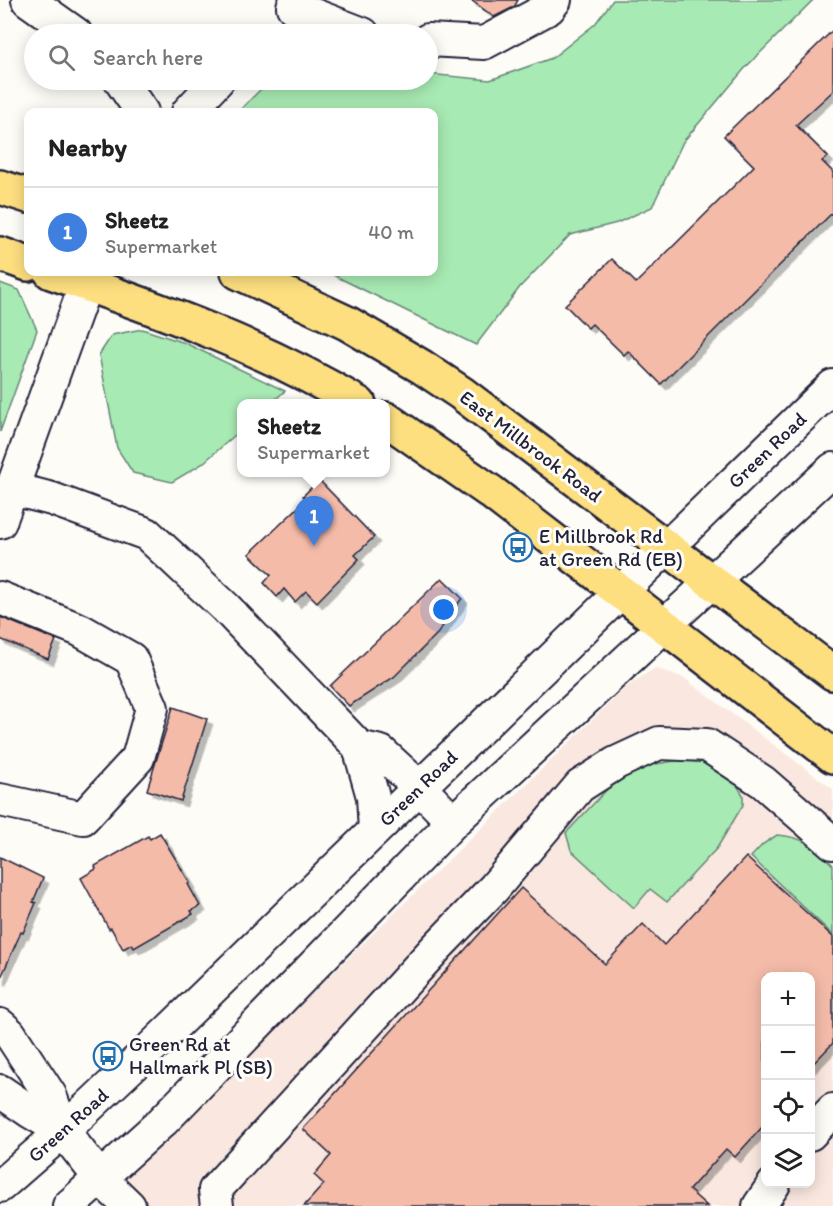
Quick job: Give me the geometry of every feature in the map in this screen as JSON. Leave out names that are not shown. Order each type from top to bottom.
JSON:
[{"type":"main road","points":[[0,187],[24,195]]},
{"type":"main road","points":[[0,254],[24,263]]},
{"type":"main road","points":[[91,276],[148,305],[228,336],[269,355],[351,399]]},
{"type":"main road","name":"East Millbrook Road","points":[[247,276],[347,323],[422,367],[529,443],[833,673]]},
{"type":"main road","points":[[390,422],[491,492],[833,756]]},
{"type":"street","points":[[28,0],[62,24]]},
{"type":"street","points":[[438,41],[484,43],[549,8],[555,0]]},
{"type":"street","points":[[293,7],[337,24]]},
{"type":"street","points":[[193,108],[209,90]]},
{"type":"street","points":[[0,522],[91,276]]},
{"type":"street","name":"Green Road","points":[[0,1186],[63,1131],[833,386]]},
{"type":"street","points":[[69,1206],[105,1192],[163,1121],[453,822],[833,469]]},
{"type":"street","points":[[13,489],[52,499],[147,534],[226,608],[359,747],[373,797],[375,830]]},
{"type":"street","points":[[0,598],[80,630],[131,659],[152,708],[138,758],[83,818],[0,800]]},
{"type":"street","points":[[218,1206],[214,1190],[494,888],[580,786],[616,763],[659,743],[707,745],[763,782],[833,843]]},
{"type":"street","points":[[359,747],[381,752],[453,822]]},
{"type":"street","points":[[0,1025],[10,1034],[50,1095],[63,1131],[105,1192],[129,1206]]},
{"type":"street","points":[[0,1091],[31,1113],[63,1131]]},
{"type":"street","points":[[815,1129],[833,1110]]},
{"type":"street","points":[[759,1206],[771,1188]]},
{"type":"shaded area","points":[[655,668],[684,678],[833,789],[833,1206],[94,1206],[626,687]]},
{"type":"green space","points":[[613,0],[813,0],[746,67],[683,142],[652,207],[617,223],[570,235],[520,287],[476,345],[335,276],[438,276],[438,108],[242,108],[260,90],[438,90],[438,75],[490,80],[552,58],[595,24]]},
{"type":"green space","points":[[0,283],[19,290],[37,330],[0,432]]},
{"type":"green space","points":[[142,329],[185,343],[285,391],[276,399],[237,399],[237,433],[202,464],[172,482],[133,473],[117,448],[99,355],[112,335]]},
{"type":"green space","points":[[681,760],[709,763],[731,775],[743,795],[743,805],[717,848],[667,902],[650,889],[634,908],[571,850],[566,833],[612,784],[643,766]]},
{"type":"green space","points":[[777,835],[802,840],[833,865],[833,935],[751,857],[763,844]]},
{"type":"building","points":[[471,0],[518,0],[514,7],[494,17]]},
{"type":"building","points":[[833,30],[833,91],[796,125],[828,157],[822,161],[833,172],[833,212],[661,384],[628,351],[624,355],[592,324],[588,328],[565,305],[612,259],[636,283],[754,166],[724,136]]},
{"type":"building","points":[[319,480],[374,537],[355,555],[359,559],[317,602],[306,591],[295,602],[284,589],[277,597],[264,583],[271,575],[249,554],[307,499],[303,496]]},
{"type":"building","points":[[442,578],[462,598],[438,633],[394,677],[349,706],[330,686]]},
{"type":"building","points":[[0,617],[56,640],[48,659],[0,639]]},
{"type":"building","points":[[173,707],[207,719],[181,801],[147,790]]},
{"type":"building","points":[[160,833],[190,883],[188,884],[200,906],[191,911],[193,914],[134,948],[132,944],[123,949],[111,928],[109,929],[81,878],[96,869],[95,866],[148,836],[150,839]]},
{"type":"building","points":[[0,857],[43,878],[33,902],[36,903],[0,980]]},
{"type":"building","points":[[746,857],[833,937],[833,1043],[815,1062],[815,972],[761,972],[761,1128],[735,1157],[726,1149],[689,1190],[707,1206],[304,1206],[324,1184],[314,1175],[331,1155],[303,1129],[521,888],[605,964],[643,924],[664,945]]},
{"type":"place","name":"Sheetz","points":[[314,546]]},
{"type":"place","name":"E Millbrook Rd at Green Rd (EB)","points":[[518,547]]},
{"type":"place","name":"Green Rd at Hallmark Pl (SB)","points":[[108,1056]]}]
